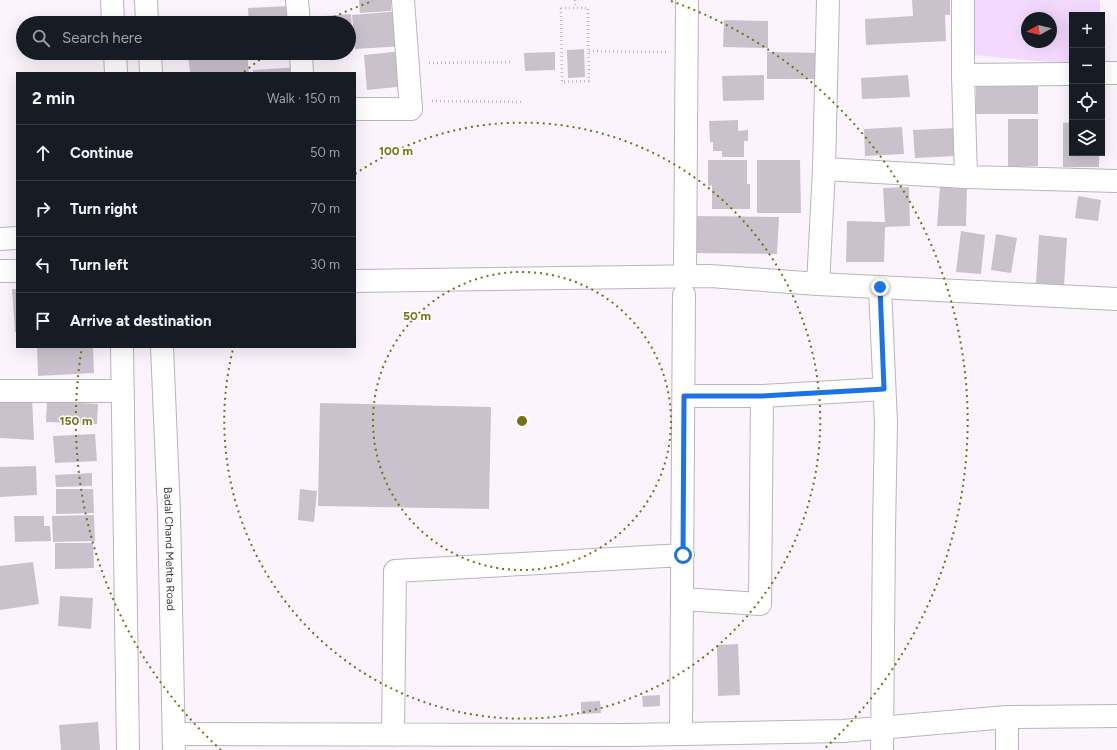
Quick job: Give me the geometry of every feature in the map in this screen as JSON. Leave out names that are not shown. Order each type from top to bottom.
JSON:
[{"type":"street","points":[[112,0],[113,16]]},
{"type":"street","points":[[146,0],[147,16]]},
{"type":"street","points":[[297,0],[298,16]]},
{"type":"street","points":[[356,109],[411,109],[403,0]]},
{"type":"street","points":[[681,734],[687,0]]},
{"type":"street","points":[[818,284],[824,169],[828,0]]},
{"type":"street","points":[[963,0],[963,76],[966,177]]},
{"type":"street","points":[[115,60],[116,72]]},
{"type":"street","points":[[150,60],[151,72]]},
{"type":"street","points":[[301,60],[302,72]]},
{"type":"street","points":[[1105,73],[1117,73]]},
{"type":"street","points":[[963,76],[1069,74]]},
{"type":"street","points":[[824,169],[966,177],[1117,181]]},
{"type":"street","points":[[0,239],[16,238]]},
{"type":"street","points":[[0,271],[16,271]]},
{"type":"street","points":[[356,281],[685,286],[710,276],[818,284],[1117,299]]},
{"type":"street","points":[[880,287],[886,423],[882,750]]},
{"type":"street","points":[[122,348],[128,750]]},
{"type":"street","name":"Badal Chand Mehta Road","points":[[162,348],[169,512],[174,742]]},
{"type":"street","points":[[684,396],[762,396],[884,389]]},
{"type":"street","points":[[0,391],[123,391]]},
{"type":"street","points":[[682,599],[760,604],[762,396]]},
{"type":"street","points":[[393,735],[395,571],[683,555]]},
{"type":"street","points":[[174,742],[308,742],[393,735],[681,734],[761,741],[843,731],[1007,717],[1117,716]]},
{"type":"street","points":[[1007,717],[1007,750]]},
{"type":"path","points":[[575,0],[575,8]]},
{"type":"path","points":[[560,8],[588,8],[589,51],[589,81],[562,82],[560,8]]},
{"type":"path","points":[[589,51],[668,52]]},
{"type":"path","points":[[426,63],[512,62]]},
{"type":"path","points":[[428,101],[523,102]]},
{"type":"shaded area","points":[[972,0],[1100,0],[1100,12],[1069,12],[1069,64],[972,55]]},
{"type":"building","points":[[359,0],[391,0],[391,11],[360,13]]},
{"type":"building","points":[[912,0],[950,0],[950,15],[945,15],[946,41],[866,45],[865,19],[913,16]]},
{"type":"building","points":[[289,6],[290,16],[249,16],[248,8]]},
{"type":"building","points":[[401,11],[404,46],[356,49],[356,16],[352,15]]},
{"type":"building","points":[[351,14],[351,16],[324,16]]},
{"type":"building","points":[[724,20],[768,21],[768,48],[723,47]]},
{"type":"building","points":[[584,49],[585,77],[568,78],[567,50]]},
{"type":"building","points":[[403,51],[407,86],[367,90],[364,55]]},
{"type":"building","points":[[555,52],[555,70],[525,71],[524,53]]},
{"type":"building","points":[[767,52],[822,53],[821,79],[767,79]]},
{"type":"building","points":[[189,60],[248,60],[249,72],[190,72]]},
{"type":"building","points":[[298,67],[298,72],[253,72],[253,70]]},
{"type":"building","points":[[764,75],[764,100],[723,101],[722,76]]},
{"type":"building","points":[[908,75],[910,97],[862,99],[861,78]]},
{"type":"building","points":[[1038,83],[1038,114],[976,114],[976,84]]},
{"type":"building","points":[[1008,119],[1038,119],[1038,166],[1008,167]]},
{"type":"building","points":[[738,120],[738,131],[748,130],[748,141],[744,141],[744,157],[722,157],[722,151],[713,151],[713,142],[710,142],[709,121]]},
{"type":"building","points":[[1069,122],[1069,156],[1099,156],[1099,167],[1063,167],[1063,123]]},
{"type":"building","points":[[902,127],[904,154],[865,156],[864,129]]},
{"type":"building","points":[[955,128],[956,156],[915,158],[913,130]]},
{"type":"building","points":[[708,160],[747,160],[747,184],[750,184],[750,209],[712,209],[712,185],[708,186]]},
{"type":"building","points":[[757,160],[800,160],[801,213],[757,213]]},
{"type":"building","points":[[967,186],[966,226],[937,226],[940,187]]},
{"type":"building","points":[[909,187],[910,226],[885,227],[884,262],[846,262],[847,221],[885,222],[883,188]]},
{"type":"building","points":[[1078,196],[1101,200],[1098,221],[1075,218]]},
{"type":"building","points":[[694,216],[779,217],[777,254],[693,253]]},
{"type":"building","points":[[961,231],[985,235],[981,274],[956,272]]},
{"type":"building","points":[[996,234],[1017,238],[1011,273],[991,270]]},
{"type":"building","points":[[1039,235],[1067,238],[1064,286],[1036,283]]},
{"type":"building","points":[[12,289],[16,289],[15,332]]},
{"type":"building","points":[[37,348],[93,348],[94,373],[38,376]]},
{"type":"building","points":[[32,397],[34,440],[0,438],[0,399]]},
{"type":"building","points":[[47,401],[98,404],[97,424],[46,422]]},
{"type":"building","points":[[320,403],[491,407],[489,509],[318,506]]},
{"type":"building","points":[[95,434],[97,461],[55,463],[53,436]]},
{"type":"building","points":[[36,466],[37,495],[0,497],[0,467]]},
{"type":"building","points":[[92,473],[92,486],[56,487],[55,475]]},
{"type":"building","points":[[56,489],[93,489],[94,513],[56,514]]},
{"type":"building","points":[[300,489],[317,491],[314,522],[298,520]]},
{"type":"building","points":[[94,515],[95,541],[53,542],[52,516]]},
{"type":"building","points":[[14,516],[44,516],[44,526],[50,526],[51,541],[15,542]]},
{"type":"building","points":[[55,543],[93,543],[94,568],[55,569]]},
{"type":"building","points":[[33,562],[39,604],[0,610],[0,566]]},
{"type":"building","points":[[60,596],[93,598],[91,629],[58,626]]},
{"type":"building","points":[[738,644],[740,695],[718,696],[717,645]]},
{"type":"building","points":[[660,695],[660,706],[643,707],[642,696]]},
{"type":"building","points":[[600,701],[601,713],[581,714],[581,702]]},
{"type":"building","points":[[98,722],[100,750],[61,750],[59,725]]},
{"type":"route","points":[[683,555],[684,396],[762,396],[884,389],[880,287]]}]
